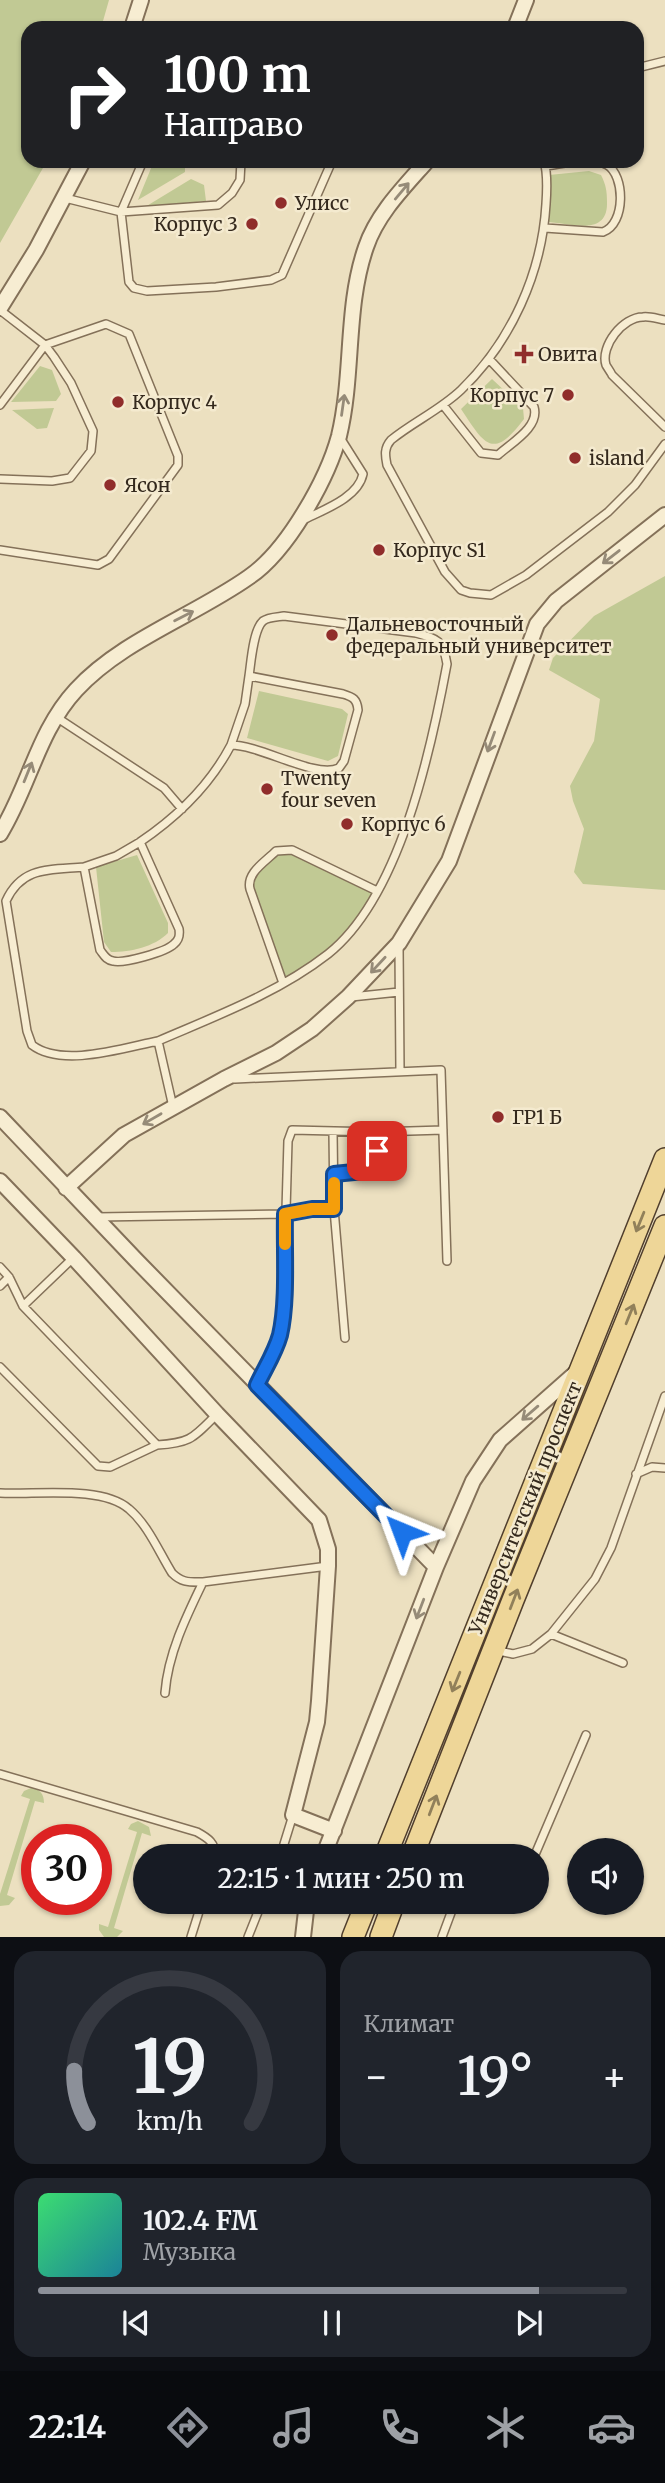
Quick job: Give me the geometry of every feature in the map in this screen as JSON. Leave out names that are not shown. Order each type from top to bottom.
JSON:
[{"type":"main road","name":"Университетский проспект","points":[[390,1844],[665,1159]]},
{"type":"main road","name":"Университетский проспект","points":[[417,1844],[665,1226]]},
{"type":"main road","points":[[581,1368],[604,1377]]},
{"type":"main road","points":[[353,1937],[362,1914]]},
{"type":"main road","points":[[381,1937],[390,1914]]},
{"type":"street","points":[[134,21],[141,0]]},
{"type":"street","points":[[518,21],[528,0]]},
{"type":"street","points":[[0,309],[36,250],[80,168]]},
{"type":"street","points":[[0,834],[54,716],[87,680],[136,642],[199,609],[251,576],[296,524],[319,485],[339,436],[349,365],[354,295],[366,245],[386,210],[421,168]]},
{"type":"street","points":[[66,1188],[124,1135],[224,1079],[276,1054],[312,1029],[348,997],[399,943],[449,861],[537,624],[556,601],[665,515]]},
{"type":"street","points":[[0,1117],[436,1567]]},
{"type":"street","points":[[0,1181],[216,1414],[319,1520],[328,1549],[328,1566],[317,1722],[293,1815],[334,1831]]},
{"type":"street","points":[[328,1844],[436,1567],[473,1481],[500,1440],[581,1368]]},
{"type":"street","points":[[303,1937],[306,1914]]},
{"type":"lane","points":[[644,66],[665,61]]},
{"type":"lane","points":[[140,168],[121,212],[129,282],[134,288],[147,291],[216,287],[271,280],[282,275],[329,168]]},
{"type":"lane","points":[[65,198],[121,212],[218,205],[232,193],[240,180],[241,168]]},
{"type":"lane","points":[[545,168],[545,228],[525,295],[513,322],[490,360],[443,405],[391,440],[386,446],[387,465],[445,572],[461,590],[491,595],[508,587],[608,512],[635,485],[665,444]]},
{"type":"lane","points":[[545,228],[603,232],[610,229],[619,214],[619,184],[611,168]]},
{"type":"lane","points":[[0,309],[45,345],[71,383],[93,431],[91,451],[70,478],[52,481],[0,479]]},
{"type":"lane","points":[[665,320],[641,316],[628,321],[610,340],[606,366],[665,427]]},
{"type":"lane","points":[[0,405],[45,345],[106,324],[121,329],[129,334],[177,456],[178,465],[109,559],[99,565],[0,550]]},
{"type":"lane","points":[[443,405],[481,453],[489,455],[498,455],[533,423],[536,415],[534,407],[490,360]]},
{"type":"lane","points":[[296,524],[336,502],[361,483],[363,474],[339,436]]},
{"type":"lane","points":[[272,617],[316,619],[416,633],[435,639],[444,647],[447,664],[426,765],[390,865],[365,915],[330,952],[282,984],[158,1041],[68,1057],[50,1055],[32,1045],[27,1031],[6,901],[13,887],[30,873],[84,867],[116,856],[161,828],[182,809],[220,765],[231,745],[245,704],[249,676],[256,632],[262,622],[272,617]]},
{"type":"lane","points":[[231,745],[245,745],[314,769],[333,770],[344,761],[358,710],[354,698],[343,694],[249,676]]},
{"type":"lane","points":[[54,716],[164,788],[182,809]]},
{"type":"lane","points":[[84,867],[100,950],[105,958],[114,962],[125,961],[168,948],[177,942],[179,929],[140,842]]},
{"type":"lane","points":[[282,984],[248,882],[251,875],[276,851],[292,850],[377,891]]},
{"type":"lane","points":[[399,943],[400,1071]]},
{"type":"lane","points":[[348,997],[399,992]]},
{"type":"lane","points":[[158,1041],[173,1107]]},
{"type":"lane","points":[[224,1079],[441,1070],[447,1261]]},
{"type":"lane","points":[[257,1385],[275,1350],[283,1314],[288,1141],[292,1130],[443,1130]]},
{"type":"lane","points":[[333,1132],[334,1209],[345,1338]]},
{"type":"lane","points":[[334,1174],[364,1171],[375,1164],[377,1132]]},
{"type":"lane","points":[[95,1217],[285,1214],[312,1209],[334,1209]]},
{"type":"lane","points":[[23,1306],[73,1258]]},
{"type":"lane","points":[[0,1267],[9,1277],[23,1306],[157,1446]]},
{"type":"lane","points":[[0,1286],[9,1277]]},
{"type":"lane","points":[[0,1367],[98,1466],[110,1467],[157,1446],[181,1444],[190,1440],[216,1414]]},
{"type":"lane","points":[[494,1650],[513,1654],[532,1648],[551,1634],[595,1579],[611,1548],[665,1396]]},
{"type":"lane","points":[[636,1474],[652,1467],[665,1468]]},
{"type":"lane","points":[[0,1493],[92,1495],[112,1499],[128,1507],[141,1521],[172,1573],[185,1583],[328,1566]]},
{"type":"lane","points":[[165,1693],[169,1667],[184,1621],[203,1582]]},
{"type":"lane","points":[[551,1634],[623,1663]]},
{"type":"lane","points":[[540,1844],[586,1735]]},
{"type":"lane","points":[[0,1773],[197,1832],[214,1844]]},
{"type":"lane","points":[[284,1844],[293,1815]]},
{"type":"lane","points":[[191,1937],[198,1914]]},
{"type":"lane","points":[[247,1937],[257,1914]]},
{"type":"lane","points":[[442,1937],[451,1914]]},
{"type":"green space","points":[[0,0],[109,0],[103,21],[21,21],[21,168],[43,168],[0,243]]},
{"type":"green space","points":[[151,168],[185,168],[185,172],[138,200]]},
{"type":"green space","points":[[589,171],[601,175],[605,185],[607,202],[602,220],[587,226],[549,222],[549,175]]},
{"type":"green space","points":[[191,179],[204,185],[206,201],[145,207]]},
{"type":"green space","points":[[40,366],[52,370],[61,394],[56,401],[11,402]]},
{"type":"green space","points":[[492,379],[523,408],[524,419],[513,432],[496,444],[489,443],[476,431],[461,409]]},
{"type":"green space","points":[[54,408],[47,428],[37,429],[12,410]]},
{"type":"green space","points":[[665,576],[665,890],[583,884],[574,872],[584,829],[570,786],[594,741],[600,699],[549,670],[553,658],[594,616]]},
{"type":"green space","points":[[259,691],[342,709],[348,714],[338,756],[328,761],[247,738]]},
{"type":"green space","points":[[292,850],[377,891],[358,921],[337,944],[283,983],[248,882],[276,851]]},
{"type":"green space","points":[[137,855],[168,923],[168,933],[142,948],[111,952],[104,942],[96,867]]},
{"type":"green space","points":[[31,1788],[41,1792],[44,1803],[35,1801],[28,1824],[22,1824],[30,1799],[21,1796]]},
{"type":"green space","points":[[138,1821],[149,1827],[151,1836],[142,1833],[139,1844],[133,1844],[137,1832],[128,1829]]},
{"type":"green space","points":[[21,1828],[21,1848],[7,1895],[15,1898],[9,1905],[0,1906],[0,1894]]},
{"type":"green space","points":[[133,1845],[133,1864],[114,1928],[123,1931],[117,1937],[104,1937],[99,1930],[99,1924],[108,1927]]},
{"type":"slow traffic","points":[[285,1244],[285,1214],[312,1209],[334,1209],[334,1183]]},
{"type":"place","name":"Улисс","points":[[281,203]]},
{"type":"place","name":"Корпус 3","points":[[252,224]]},
{"type":"place","name":"Овита","points":[[524,354]]},
{"type":"place","name":"Корпус 7","points":[[568,395]]},
{"type":"place","name":"Корпус 4","points":[[118,402]]},
{"type":"place","name":"island","points":[[575,458]]},
{"type":"place","name":"Ясон","points":[[110,485]]},
{"type":"place","name":"Корпус S1","points":[[379,550]]},
{"type":"place","name":"Дальневосточный федеральный университет","points":[[332,635]]},
{"type":"place","name":"Twenty four seven","points":[[267,789]]},
{"type":"place","name":"Корпус 6","points":[[347,824]]},
{"type":"place","name":"ГР1 Б","points":[[498,1117]]},
{"type":"route","points":[[377,1151],[375,1164],[364,1171],[334,1174],[334,1209],[312,1209],[285,1214],[283,1314],[280,1333],[275,1350],[257,1385],[402,1532]]}]
